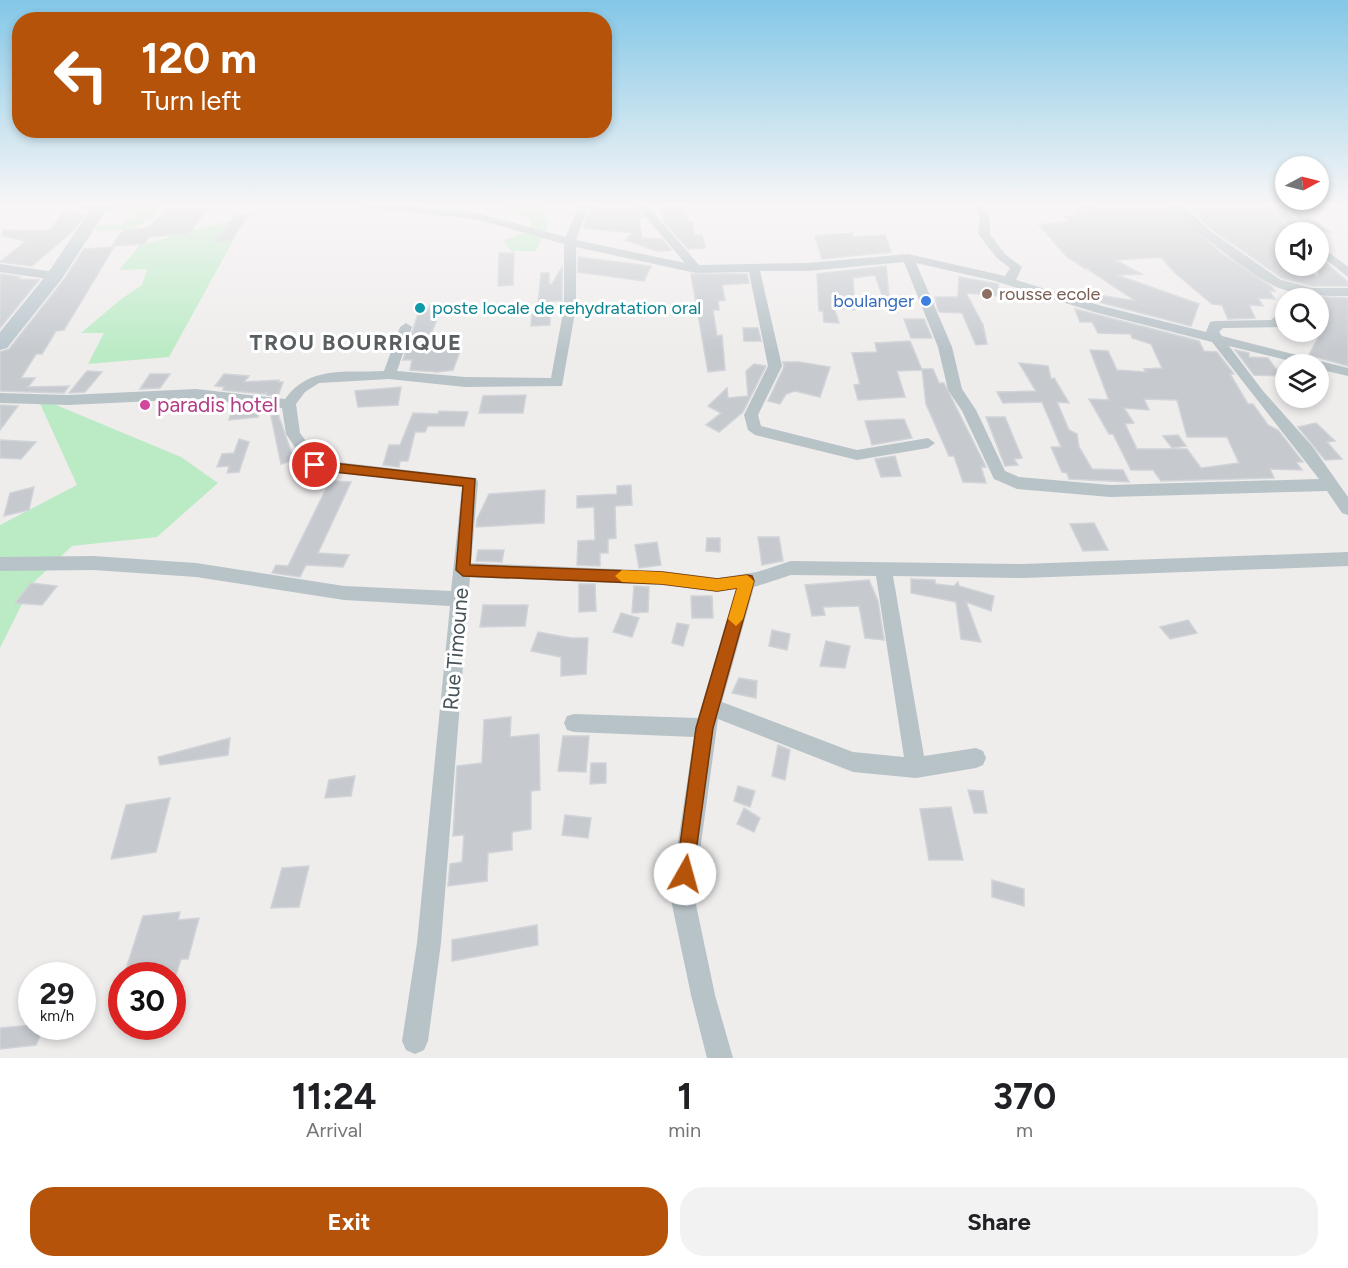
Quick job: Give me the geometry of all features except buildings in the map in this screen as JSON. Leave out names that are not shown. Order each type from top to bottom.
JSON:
[{"type":"main road","points":[[0,344],[55,276],[69,253]]},
{"type":"street","points":[[0,398],[68,400],[196,394],[289,404],[300,388],[316,379],[389,375],[465,382],[557,383],[570,307],[570,253]]},
{"type":"street","points":[[623,253],[696,269],[754,269],[908,258],[1009,281],[1098,309],[1275,354]]},
{"type":"street","points":[[683,253],[696,269]]},
{"type":"street","points":[[1000,253],[1016,267],[1009,281]]},
{"type":"street","points":[[1236,253],[1282,288]]},
{"type":"street","points":[[1329,257],[1348,273]]},
{"type":"street","points":[[908,258],[945,347],[955,390],[969,410],[999,475],[1017,483],[1110,491],[1330,485]]},
{"type":"street","points":[[0,268],[55,276]]},
{"type":"street","points":[[754,269],[775,366],[751,415],[755,430],[857,455],[928,443]]},
{"type":"street","points":[[1329,293],[1348,292]]},
{"type":"street","points":[[1275,323],[1215,325],[1212,332],[1258,394],[1307,450],[1348,509]]},
{"type":"street","points":[[389,375],[406,327]]},
{"type":"street","points":[[1329,368],[1348,372]]},
{"type":"street","name":"Rue Timoune","points":[[289,404],[293,434],[315,465],[470,482],[429,943],[415,1041]]},
{"type":"street","points":[[463,570],[662,578],[717,585],[747,581],[791,568],[1023,571],[1348,559]]},
{"type":"street","points":[[0,564],[93,563],[196,570],[344,593],[461,598]]},
{"type":"street","points":[[883,569],[916,768]]},
{"type":"street","points":[[720,1058],[703,995],[682,896],[708,717],[747,581]]},
{"type":"street","points":[[574,723],[708,717],[853,762],[916,768],[976,759]]},
{"type":"green space","points":[[133,253],[226,253],[169,357],[88,364],[104,333],[81,333],[120,300],[142,285],[147,269],[119,270]]},
{"type":"green space","points":[[37,397],[181,457],[218,483],[157,537],[72,546],[32,584],[0,648],[0,525],[77,485]]},
{"type":"slow traffic","points":[[622,576],[717,585],[747,581],[736,619]]},
{"type":"place","name":"rousse ecole","points":[[987,294]]},
{"type":"place","name":"boulanger","points":[[926,301]]},
{"type":"place","name":"poste locale de rehydratation oral","points":[[420,308]]},
{"type":"place","name":"paradis hotel","points":[[145,405]]},
{"type":"district","name":"TROU BOURRIQUE","points":[[356,342]]},
{"type":"route","points":[[315,465],[470,482],[463,570],[662,578],[717,585],[747,581],[705,728],[685,874]]}]
